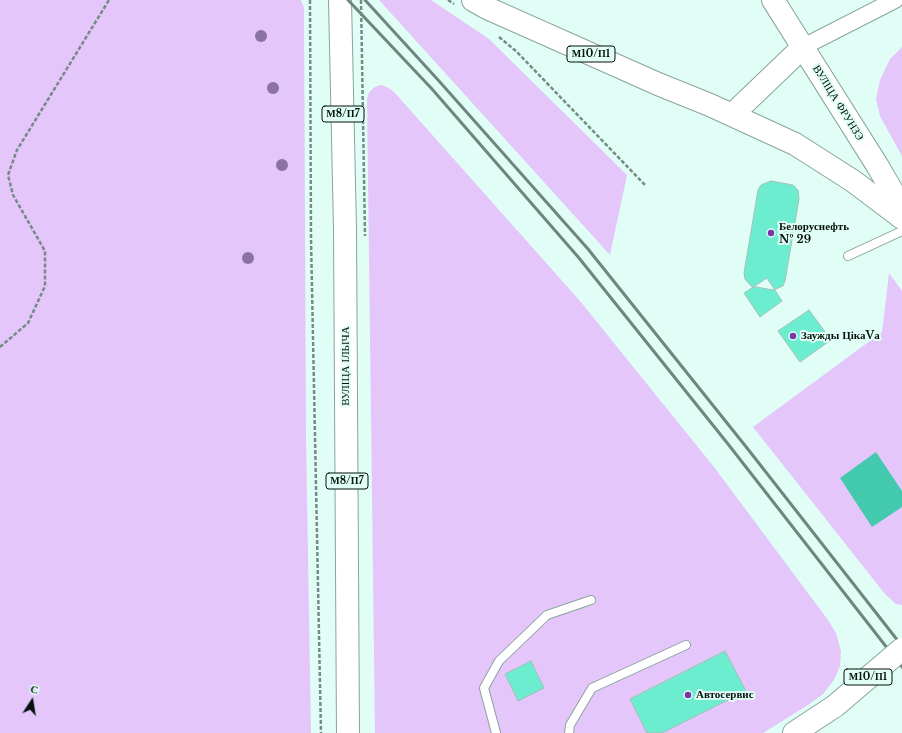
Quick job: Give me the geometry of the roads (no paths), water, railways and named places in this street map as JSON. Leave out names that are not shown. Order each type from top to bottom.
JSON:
[{"type":"main road","name":"ВУЛІЦА ІЛЬІЧА","points":[[340,0],[345,228],[348,733]]},
{"type":"main road","name":"ВУЛІЦА ФРУНЗЭ","points":[[773,0],[877,165],[902,208]]},
{"type":"main road","name":"М10/П1","points":[[464,2],[487,8],[795,144],[853,181],[902,218]]},
{"type":"main road","points":[[732,115],[803,47]]},
{"type":"main road","name":"М10/П1","points":[[794,733],[834,706],[902,649]]},
{"type":"street","points":[[803,47],[895,0]]},
{"type":"lane","points":[[848,256],[902,231]]},
{"type":"lane","points":[[496,733],[484,688],[499,661],[547,615],[591,600]]},
{"type":"lane","points":[[569,733],[570,725],[592,688],[686,645]]},
{"type":"railway","points":[[348,0],[432,89],[579,258],[728,444],[902,667]]},
{"type":"railway","points":[[365,0],[588,249],[747,448],[902,646]]},
{"type":"place","name":"Белоруснефть № 29","points":[[771,233]]},
{"type":"place","name":"Заужды ЦікаVа","points":[[793,336]]},
{"type":"place","name":"Автосервис","points":[[688,695]]}]
